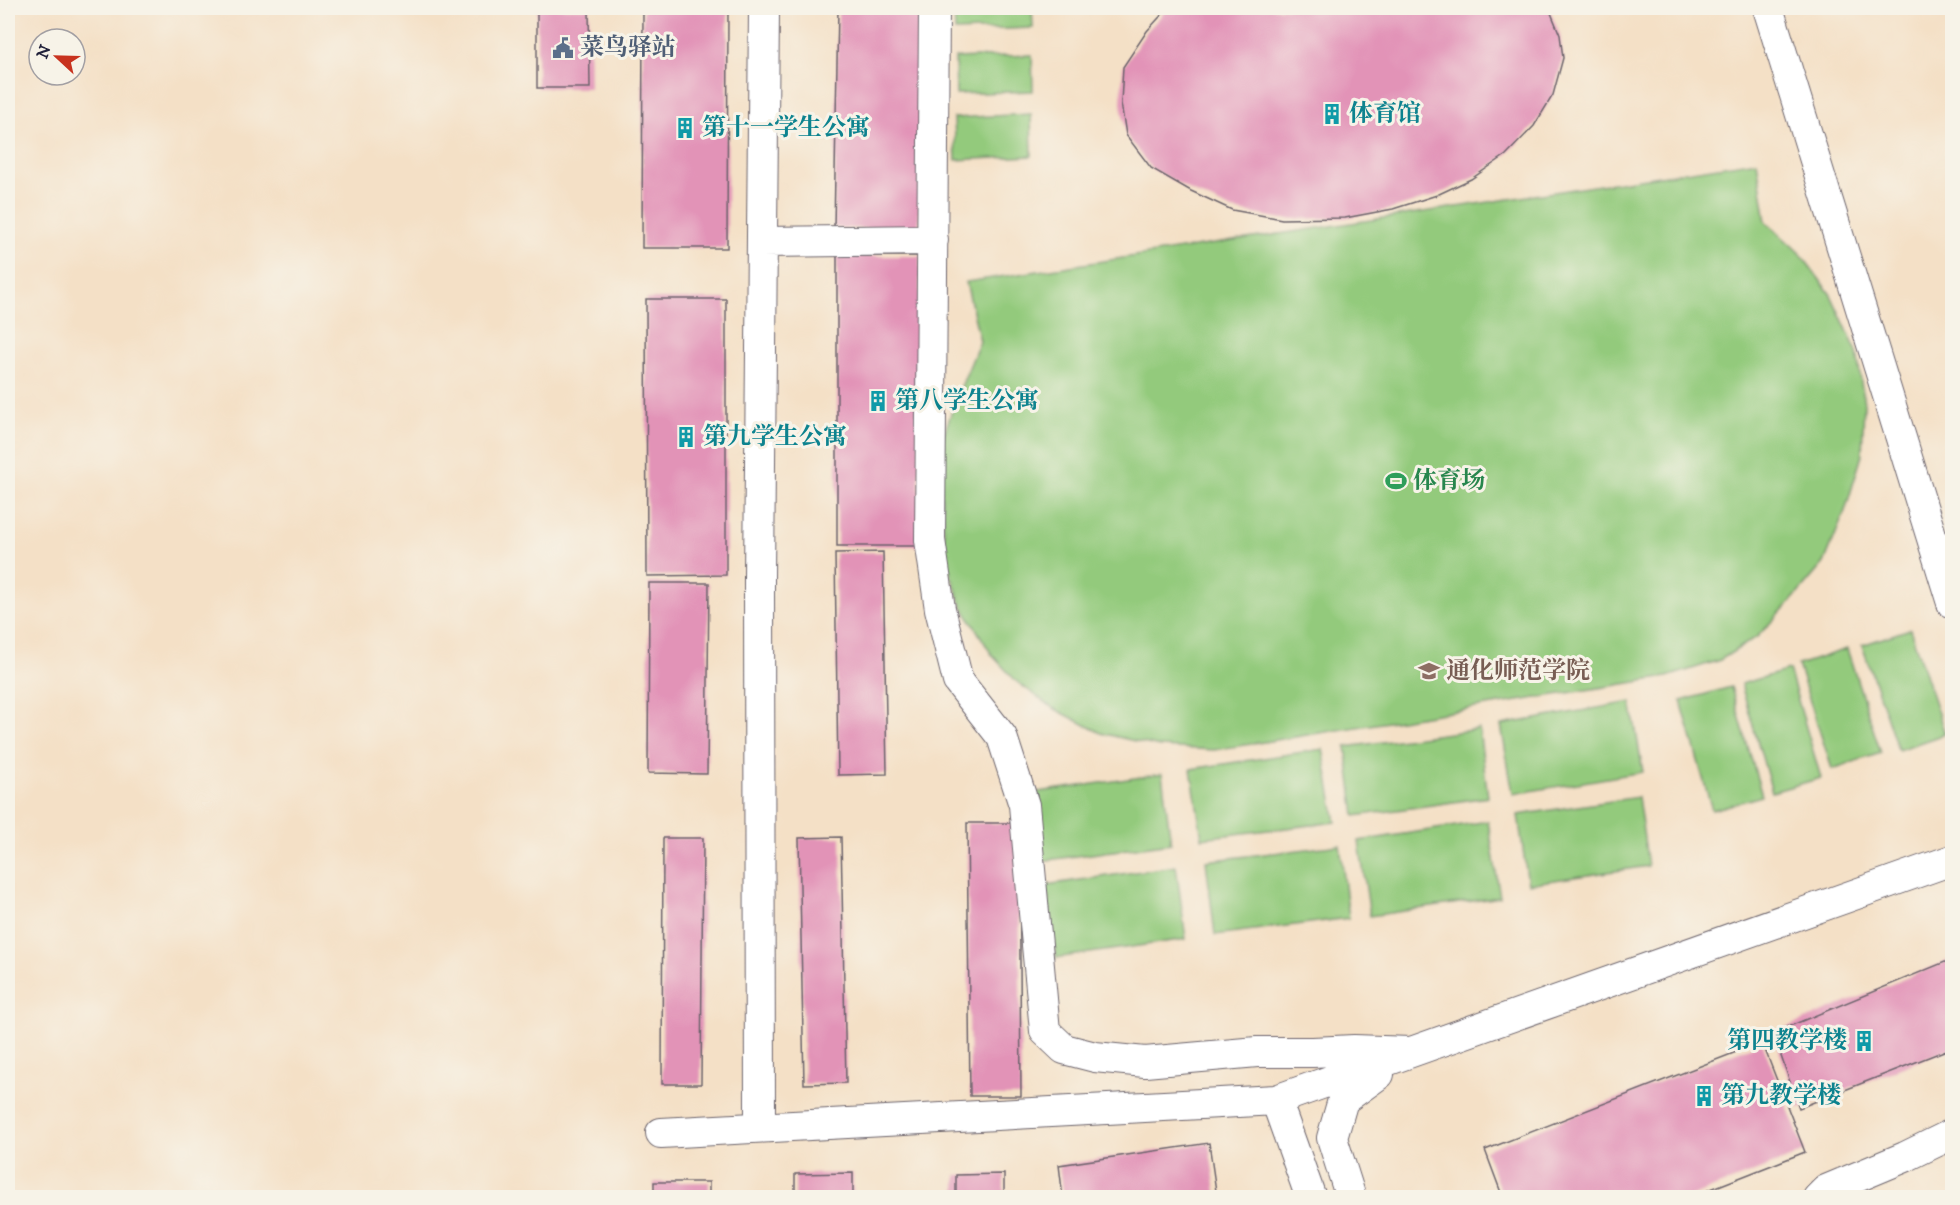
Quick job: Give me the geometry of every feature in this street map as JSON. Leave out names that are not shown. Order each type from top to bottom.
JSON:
[{"type":"street","points":[[760,1127],[759,567],[764,8]]},
{"type":"street","points":[[934,8],[930,540],[940,609],[958,681],[1002,737],[1024,806],[1045,1031],[1064,1049],[1095,1057],[1145,1062],[1257,1052],[1354,1050],[1410,1052]]},
{"type":"street","points":[[1768,8],[1953,603]]},
{"type":"street","points":[[762,242],[933,240]]},
{"type":"street","points":[[661,1133],[1276,1100],[1953,860]]},
{"type":"street","points":[[1351,1197],[1332,1138],[1343,1100],[1410,1052]]},
{"type":"street","points":[[1276,1100],[1311,1197]]},
{"type":"street","points":[[1818,1197],[1826,1190],[1953,1134]]},
{"type":"green space","points":[[954,8],[1032,8],[1033,28],[955,31]]},
{"type":"green space","points":[[1032,55],[1033,91],[956,94],[955,58]]},
{"type":"green space","points":[[1031,114],[1032,156],[956,160],[954,118]]},
{"type":"green space","name":"体育场","points":[[1757,161],[1766,222],[1800,253],[1831,295],[1857,352],[1864,404],[1862,455],[1845,511],[1824,563],[1757,637],[1720,660],[1667,677],[1214,750],[1160,747],[1101,733],[1053,708],[1017,682],[992,655],[962,606],[946,561],[938,450],[980,341],[966,282]]},
{"type":"green space","points":[[1910,629],[1945,734],[1898,750],[1862,645]]},
{"type":"green space","points":[[1847,649],[1881,753],[1832,769],[1798,665]]},
{"type":"green space","points":[[1789,670],[1821,778],[1772,792],[1741,684]]},
{"type":"green space","points":[[1731,687],[1762,796],[1712,810],[1681,701]]},
{"type":"green space","points":[[1631,702],[1643,772],[1513,794],[1501,725]]},
{"type":"green space","points":[[1479,729],[1488,797],[1355,816],[1346,747]]},
{"type":"green space","points":[[1323,749],[1336,822],[1202,838],[1191,769]]},
{"type":"green space","points":[[1162,774],[1171,843],[1041,861],[1032,793]]},
{"type":"green space","points":[[1638,797],[1648,866],[1528,884],[1518,815]]},
{"type":"green space","points":[[1488,821],[1500,897],[1370,916],[1359,841]]},
{"type":"green space","points":[[1340,845],[1349,918],[1215,935],[1206,861]]},
{"type":"green space","points":[[1176,866],[1186,939],[1056,958],[1046,885]]},
{"type":"building","name":"菜鸟驿站","points":[[537,8],[589,8],[590,88],[537,88]]},
{"type":"building","name":"第十一学生公寓","points":[[643,8],[728,8],[727,248],[642,248]]},
{"type":"building","points":[[838,8],[922,8],[919,229],[834,228]]},
{"type":"building","name":"体育馆","points":[[1168,8],[1549,8],[1560,35],[1563,58],[1553,95],[1534,126],[1506,155],[1471,179],[1437,195],[1393,209],[1345,218],[1282,219],[1232,210],[1191,191],[1151,168],[1126,135],[1121,103],[1123,67],[1147,31]]},
{"type":"building","name":"第八学生公寓","points":[[837,256],[920,256],[919,546],[837,546]]},
{"type":"building","name":"第九学生公寓","points":[[646,299],[726,299],[726,575],[647,576]]},
{"type":"building","points":[[883,552],[887,774],[838,775],[835,553]]},
{"type":"building","points":[[649,583],[709,583],[707,774],[648,773]]},
{"type":"building","points":[[967,823],[1019,823],[1021,1096],[970,1096]]},
{"type":"building","points":[[841,837],[846,1083],[804,1084],[799,838]]},
{"type":"building","points":[[663,838],[703,838],[701,1084],[662,1084]]},
{"type":"building","name":"第四教学楼","points":[[1952,959],[1952,1058],[1949,1049],[1799,1108],[1773,1033]]},
{"type":"building","name":"第九教学楼","points":[[1762,1042],[1805,1152],[1688,1198],[1503,1198],[1485,1150]]},
{"type":"building","points":[[1209,1143],[1217,1198],[1063,1198],[1059,1165]]},
{"type":"building","points":[[853,1173],[853,1198],[795,1198],[795,1174]]},
{"type":"building","points":[[1004,1174],[1004,1198],[956,1198],[956,1175]]},
{"type":"building","points":[[654,1182],[709,1182],[709,1198],[654,1198]]},
{"type":"place","name":"菜鸟驿站","points":[[563,48]]},
{"type":"place","name":"体育馆","points":[[1332,114]]},
{"type":"place","name":"第十一学生公寓","points":[[685,128]]},
{"type":"place","name":"第八学生公寓","points":[[878,401]]},
{"type":"place","name":"第九学生公寓","points":[[686,437]]},
{"type":"place","name":"体育场","points":[[1396,481]]},
{"type":"place","name":"通化师范学院","points":[[1429,671]]},
{"type":"place","name":"第四教学楼","points":[[1864,1041]]},
{"type":"place","name":"第九教学楼","points":[[1704,1096]]}]
